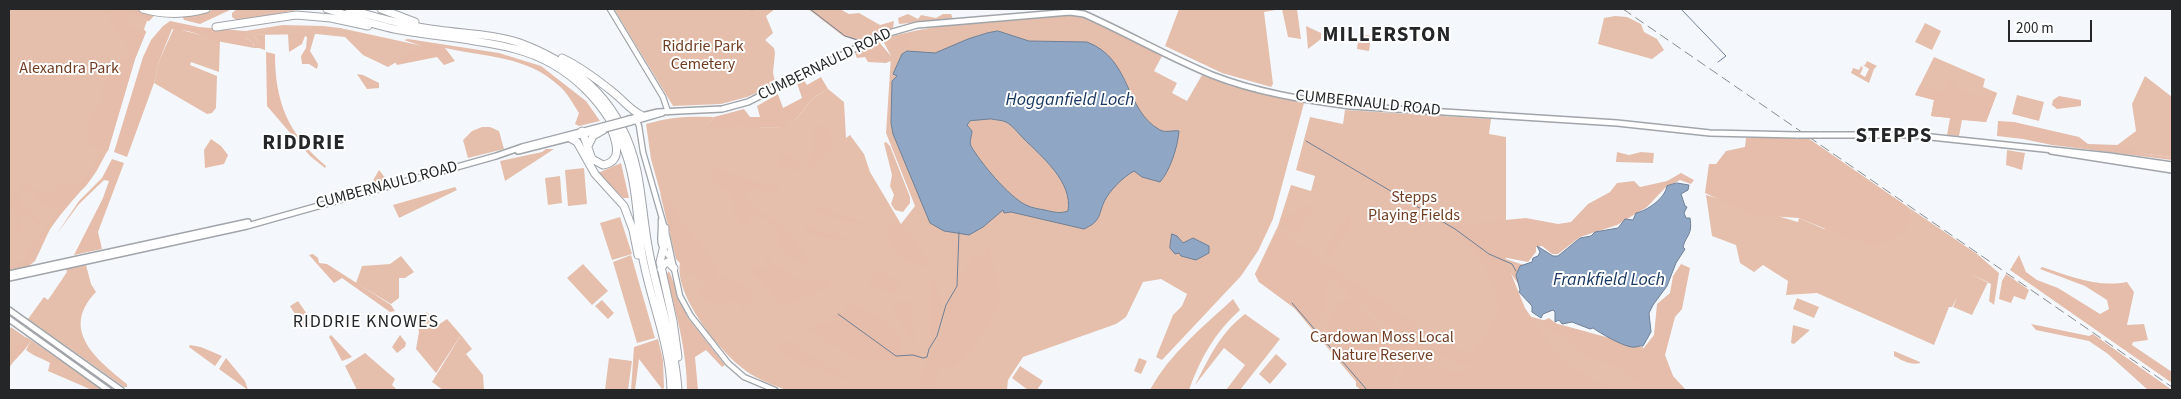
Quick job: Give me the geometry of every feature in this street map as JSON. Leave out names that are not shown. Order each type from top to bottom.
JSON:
[{"type":"highway","points":[[143,9],[177,14],[203,10]]},
{"type":"highway","points":[[327,9],[383,26],[427,35]]},
{"type":"highway","points":[[349,9],[414,26],[477,34]]},
{"type":"highway","points":[[381,9],[408,20],[545,49],[572,63],[614,93],[628,105],[635,119]]},
{"type":"highway","points":[[216,27],[280,16],[307,15],[331,18],[396,32],[517,49],[558,68],[576,80],[592,96],[620,137],[631,173],[643,258],[667,354],[671,390]]},
{"type":"highway","points":[[225,17],[228,26]]},
{"type":"highway","points":[[517,42],[549,55],[580,75],[607,103],[623,128],[637,169],[649,252],[674,355],[679,390]]},
{"type":"highway","points":[[558,68],[580,88],[604,117],[614,137],[616,154],[609,164],[600,164],[592,159],[585,148],[570,138]]},
{"type":"highway","points":[[585,148],[593,136],[604,128]]},
{"type":"highway","points":[[581,133],[595,174],[617,197],[629,217],[642,270],[652,297]]},
{"type":"highway","points":[[665,228],[665,241],[660,262],[678,352],[679,390]]},
{"type":"highway","points":[[661,269],[668,262],[673,265]]},
{"type":"main road","points":[[610,9],[667,103],[665,112]]},
{"type":"main road","name":"CUMBERNAULD ROAD","points":[[515,151],[522,147],[665,112],[722,109],[748,102],[882,35],[898,30],[940,23],[1072,12],[1084,14],[1218,77],[1258,89],[1308,100],[1393,109],[1617,123],[1710,133],[1912,135],[2110,156],[2172,165]]},
{"type":"main road","points":[[635,119],[642,135],[643,152],[665,228],[680,296],[690,316],[728,363],[744,377],[775,390]]},
{"type":"main road","name":"CUMBERNAULD ROAD","points":[[9,274],[70,262],[78,263],[242,227],[515,151],[570,138],[581,133]]},
{"type":"main road","name":"CUMBERNAULD ROAD","points":[[2048,150],[2056,154],[2172,170]]},
{"type":"main road","points":[[660,214],[658,239],[662,250],[673,265]]},
{"type":"main road","name":"CUMBERNAULD ROAD","points":[[9,278],[83,258],[220,226],[258,221]]},
{"type":"main road","points":[[9,310],[122,390]]},
{"type":"main road","points":[[9,319],[108,390]]},
{"type":"green space","name":"Alexandra Park","points":[[9,9],[123,9],[147,21],[144,29],[146,32],[135,59],[108,150],[96,172],[86,186],[71,200],[50,229],[35,261],[29,266],[9,271]]},
{"type":"green space","points":[[103,9],[137,9],[156,14],[147,21],[129,13],[127,26],[139,31],[143,29],[146,32],[135,59],[108,151],[91,147],[87,132],[88,125],[94,112],[107,94],[105,91],[100,94],[99,91],[115,76],[115,71],[110,66],[112,61],[122,61],[129,56],[124,39]]},
{"type":"green space","points":[[217,9],[232,9],[200,24],[184,20],[182,16]]},
{"type":"green space","points":[[237,9],[302,9],[238,21],[232,17],[232,13]]},
{"type":"green space","name":"Riddrie Park Cemetery","points":[[614,9],[775,9],[766,16],[773,33],[765,40],[774,48],[773,73],[776,85],[747,97],[721,104],[673,106]]},
{"type":"green space","points":[[808,9],[840,9],[849,14],[859,13],[880,25],[894,21],[893,28],[861,42],[843,36]]},
{"type":"green space","points":[[1179,9],[1282,9],[1264,12],[1273,84],[1271,87],[1222,73],[1165,46]]},
{"type":"green space","points":[[1282,9],[1297,9],[1301,39],[1288,37]]},
{"type":"green space","points":[[908,14],[918,19],[921,15],[936,18],[943,14],[951,14],[953,19],[899,24],[898,18]]},
{"type":"green space","points":[[1071,15],[1083,16],[1162,56],[1154,71],[1177,83],[1172,93],[1187,101],[1202,75],[1232,86],[1304,103],[1273,219],[1258,251],[1241,276],[1162,360],[1156,357],[1173,315],[1182,306],[1187,294],[1161,279],[1143,282],[1126,317],[1116,324],[1023,357],[1008,380],[1007,390],[786,390],[751,374],[720,347],[699,320],[684,290],[680,276],[680,263],[651,159],[646,124],[679,117],[714,117],[708,125],[782,128],[797,118],[813,98],[828,89],[844,102],[846,138],[850,135],[864,154],[870,172],[901,224],[915,206],[886,133],[891,56],[882,39],[928,28]]},
{"type":"green space","points":[[1615,16],[1627,17],[1641,24],[1644,32],[1657,39],[1664,50],[1652,59],[1598,44],[1604,18]]},
{"type":"green space","points":[[170,21],[199,27],[245,31],[245,38],[253,42],[254,48],[222,42],[188,31],[172,29],[159,61],[154,83],[127,157],[114,152],[143,57],[151,40]]},
{"type":"green space","points":[[1925,23],[1941,31],[1932,50],[1915,42]]},
{"type":"green space","points":[[283,25],[340,28],[423,46],[388,67],[363,55],[345,37],[316,34],[254,35],[259,42],[259,48],[254,48],[253,42],[245,38],[245,31]]},
{"type":"green space","points":[[1306,26],[1321,33],[1321,39],[1308,49]]},
{"type":"green space","points":[[174,28],[220,40],[219,72],[191,62],[190,65],[217,76],[216,108],[212,113],[207,114],[154,83],[159,61]]},
{"type":"green space","points":[[912,32],[910,44],[897,50],[890,46],[887,41]]},
{"type":"green space","points":[[288,34],[315,34],[310,51],[318,64],[317,69],[309,64],[302,64],[301,56],[306,48],[307,37],[305,36],[302,44],[289,52]]},
{"type":"green space","points":[[1359,34],[1371,36],[1369,51],[1357,49]]},
{"type":"green space","points":[[254,35],[265,35],[265,50],[259,48],[259,42]]},
{"type":"green space","points":[[408,39],[499,53],[541,66],[586,101],[600,121],[579,126],[575,124],[579,113],[570,98],[558,85],[546,75],[533,68],[505,59],[445,48],[455,61],[444,65],[437,57],[397,65],[395,62],[422,46],[404,40]]},
{"type":"green space","points":[[879,42],[891,56],[891,61],[886,63],[868,62],[865,57],[857,58],[855,53]]},
{"type":"green space","points":[[266,52],[275,54],[278,87],[286,116],[302,142],[326,166],[325,168],[310,156],[267,106]]},
{"type":"green space","points":[[1934,57],[1985,79],[1983,87],[1997,93],[1986,122],[1962,120],[1959,136],[1947,135],[1950,118],[1931,116],[1934,100],[1915,95]]},
{"type":"green space","points":[[1867,61],[1877,66],[1869,83],[1851,73],[1853,68],[1859,70],[1861,66],[1863,68],[1860,74],[1865,77],[1869,69],[1863,65]]},
{"type":"green space","points":[[357,74],[379,83],[379,88],[367,89]]},
{"type":"green space","points":[[1951,76],[1955,78],[1954,86],[1988,101],[1993,92],[1997,93],[1986,122],[1931,116],[1934,100],[1915,95],[1920,85],[1943,93]]},
{"type":"green space","points":[[2145,76],[2172,97],[2172,157],[2147,154],[2116,146],[2136,131],[2132,104]]},
{"type":"green space","points":[[821,77],[828,89],[813,98],[797,118],[783,128],[707,126],[714,117],[744,109],[750,117],[760,117],[757,106],[778,94],[783,108],[802,98],[797,83],[804,80],[807,85]]},
{"type":"green space","points":[[2017,95],[2044,102],[2039,121],[2012,114]]},
{"type":"green space","points":[[2059,96],[2081,100],[2081,106],[2057,109],[2052,105],[2053,100]]},
{"type":"green space","points":[[1345,110],[1491,119],[1489,134],[1506,137],[1506,259],[1524,265],[1520,266],[1516,275],[1519,285],[1507,268],[1506,310],[1643,347],[1645,371],[1684,390],[1363,390],[1290,303],[1259,282],[1255,274],[1278,226],[1291,185],[1311,191],[1315,176],[1296,170],[1310,117],[1343,124]]},
{"type":"green space","points":[[991,120],[1007,124],[1044,161],[1066,193],[1067,211],[1054,211],[1027,204],[1011,194],[984,163],[971,141],[973,130],[969,127],[970,122]]},
{"type":"green space","points":[[1998,121],[2014,122],[2079,137],[2088,144],[2119,145],[2147,154],[2172,157],[2172,160],[1997,136]]},
{"type":"green space","points":[[823,124],[833,140],[831,150],[805,173],[815,146],[814,130]]},
{"type":"green space","points":[[482,127],[490,127],[499,131],[504,149],[468,158],[463,140],[472,131]]},
{"type":"green space","points":[[1746,138],[1808,138],[1908,207],[1912,214],[1903,233],[1876,246],[1845,237],[1799,218],[1753,215],[1705,193],[1709,164],[1716,164],[1726,151],[1745,147]]},
{"type":"green space","points":[[211,139],[221,146],[228,155],[224,164],[205,168],[204,150]]},
{"type":"green space","points":[[886,142],[890,146],[910,197],[910,203],[903,212],[895,210],[891,204],[894,195],[890,186],[892,175],[884,143]]},
{"type":"green space","points":[[546,149],[554,149],[505,181],[500,161],[542,152]]},
{"type":"green space","points":[[2007,150],[2025,153],[2022,170],[2006,165]]},
{"type":"green space","points":[[1617,152],[1629,155],[1641,152],[1654,153],[1653,163],[1616,162]]},
{"type":"green space","points":[[784,153],[803,167],[800,172],[778,164],[780,155]]},
{"type":"green space","points":[[101,154],[104,155],[93,175],[52,226],[34,261],[37,245],[34,241],[57,213],[57,209],[88,175]]},
{"type":"green space","points":[[112,159],[124,163],[98,232],[102,249],[74,255],[103,198],[109,181],[104,180],[79,204],[56,235],[79,201],[102,178]]},
{"type":"green space","points":[[621,163],[629,198],[623,198],[598,173]]},
{"type":"green space","points":[[584,168],[587,204],[568,206],[565,170]]},
{"type":"green space","points":[[717,168],[750,180],[781,188],[779,193],[752,187],[744,200],[785,229],[812,264],[805,266],[777,245],[781,233],[756,212],[742,229],[734,211],[735,205],[728,190],[711,182],[710,172]]},
{"type":"green space","points":[[379,170],[387,180],[373,184],[372,182]]},
{"type":"green space","points":[[1681,173],[1694,180],[1691,184],[1680,180],[1665,188],[1647,207],[1617,225],[1580,237],[1558,254],[1552,254],[1542,246],[1536,247],[1536,252],[1528,262],[1502,257],[1508,266],[1525,308],[1556,353],[1585,377],[1615,390],[1395,390],[1412,350],[1439,361],[1440,366],[1447,370],[1463,371],[1471,368],[1469,363],[1461,365],[1416,344],[1421,329],[1471,355],[1484,339],[1500,308],[1495,300],[1499,297],[1480,256],[1453,225],[1526,218],[1558,224],[1571,222],[1588,204],[1610,192],[1617,183],[1634,181],[1640,187],[1667,181]]},
{"type":"green space","points":[[560,176],[562,203],[548,205],[545,178]]},
{"type":"green space","points":[[69,183],[78,184],[53,211],[26,188],[16,199],[41,223],[39,225],[17,207],[22,230],[28,236],[26,237],[14,231],[17,221],[14,210],[9,210],[9,194],[13,196],[25,184],[45,195],[54,191],[61,184],[67,189]]},
{"type":"green space","points":[[455,187],[457,190],[399,218],[393,205]]},
{"type":"green space","points":[[660,193],[670,204],[688,231],[719,266],[715,271],[716,278],[709,281],[698,278],[690,274],[676,259]]},
{"type":"green space","points":[[1706,195],[1798,222],[1799,218],[1824,229],[1912,214],[1908,207],[1977,254],[1999,273],[1994,305],[1989,301],[1991,284],[1988,282],[1972,315],[1953,307],[1957,297],[1952,307],[1949,307],[1934,345],[1817,293],[1786,295],[1788,281],[1763,265],[1754,272],[1740,263],[1736,245],[1712,236]]},
{"type":"green space","points":[[1314,204],[1315,207],[1298,233],[1295,234],[1280,224],[1290,214]]},
{"type":"green space","points":[[812,205],[863,222],[863,225],[840,220],[811,208]]},
{"type":"green space","points":[[1351,213],[1348,229],[1329,257],[1324,251]]},
{"type":"green space","points":[[620,217],[632,254],[612,260],[600,223]]},
{"type":"green space","points":[[901,224],[934,268],[916,264],[898,253],[885,231],[890,225]]},
{"type":"green space","points":[[805,225],[818,231],[855,240],[854,242],[812,235],[803,229]]},
{"type":"green space","points":[[1279,231],[1417,326],[1411,342],[1367,307],[1356,301],[1349,291],[1339,287],[1335,279],[1330,281],[1323,296],[1327,302],[1317,325],[1259,282],[1255,274]]},
{"type":"green space","points":[[34,243],[36,245],[29,266],[9,271],[9,267],[23,261]]},
{"type":"green space","points":[[988,245],[1002,299],[975,345],[952,367],[940,364],[933,390],[918,390],[922,373],[943,332],[947,307],[960,277],[974,256],[981,257]]},
{"type":"green space","points":[[313,254],[318,258],[319,263],[327,264],[391,305],[395,311],[390,312],[342,278],[334,283],[309,255]]},
{"type":"green space","points":[[631,255],[655,338],[637,343],[613,262]]},
{"type":"green space","points":[[2019,255],[2026,272],[2037,280],[2058,288],[2100,314],[2109,309],[2107,300],[2085,286],[2040,269],[2042,267],[2094,282],[2127,282],[2134,292],[2127,325],[2144,324],[2148,340],[2133,342],[2132,345],[2172,372],[2172,383],[2010,270]]},
{"type":"green space","points":[[401,256],[414,272],[405,278],[399,278],[399,298],[391,304],[356,283],[362,266],[390,264]]},
{"type":"green space","points":[[768,257],[781,269],[796,278],[831,282],[826,288],[781,308],[766,285],[752,272],[756,265],[764,272],[769,266],[763,259]]},
{"type":"green space","points":[[583,264],[608,291],[592,305],[567,278]]},
{"type":"green space","points":[[1681,264],[1690,268],[1682,309],[1675,317],[1665,355],[1673,376],[1686,390],[1639,390],[1640,382],[1611,364],[1591,359],[1542,321],[1549,318],[1557,324],[1587,332],[1633,351],[1643,349],[1654,335],[1657,304],[1670,293],[1673,276]]},
{"type":"green space","points":[[86,265],[91,284],[96,292],[85,306],[81,319],[86,343],[104,365],[127,384],[127,387],[124,387],[28,319],[44,297],[48,300],[67,272],[66,269]]},
{"type":"green space","points":[[669,271],[688,318],[725,365],[722,367],[706,350],[695,357],[698,390],[687,390],[683,346],[666,275]]},
{"type":"green space","points":[[881,273],[900,280],[898,289],[893,293],[873,288],[870,284],[872,274]]},
{"type":"green space","points":[[2006,274],[2029,290],[2025,300],[2014,296],[2011,303],[1999,299],[2002,281]]},
{"type":"green space","points":[[726,276],[756,296],[749,306],[743,309],[737,300],[716,304],[699,294],[700,286]]},
{"type":"green space","points":[[933,281],[936,284],[941,305],[941,319],[932,338],[930,334],[933,308],[931,284]]},
{"type":"green space","points":[[1797,298],[1819,307],[1814,318],[1793,309]]},
{"type":"green space","points":[[1233,299],[1240,310],[1223,327],[1209,347],[1189,390],[1150,390],[1177,352]]},
{"type":"green space","name":"Cardowan Moss Local Nature Reserve","points":[[1348,299],[1408,347],[1390,390],[1361,390],[1356,386],[1356,375],[1326,335],[1330,315],[1339,302]]},
{"type":"green space","points":[[602,300],[614,313],[608,319],[595,306]]},
{"type":"green space","points":[[902,300],[912,303],[917,349],[915,348],[914,340],[892,310]]},
{"type":"green space","points":[[298,301],[313,323],[304,329],[290,306]]},
{"type":"green space","points":[[848,304],[857,305],[871,316],[879,314],[896,332],[900,341],[899,359],[869,362],[848,354],[809,329],[814,323],[830,324],[833,316],[845,312]]},
{"type":"green space","points":[[427,312],[438,325],[447,319],[461,335],[436,373],[416,349],[419,332],[417,320]]},
{"type":"green space","points":[[1245,314],[1280,339],[1240,390],[1226,390],[1245,365],[1224,348],[1195,385],[1222,338],[1236,321]]},
{"type":"green space","points":[[2031,324],[2089,336],[2093,334],[2172,390],[2148,390],[2108,354],[2089,341],[2036,330]]},
{"type":"green space","points":[[1793,325],[1810,330],[1794,344],[1791,343]]},
{"type":"green space","points":[[11,327],[28,339],[9,363],[9,330]]},
{"type":"green space","points":[[331,335],[352,357],[342,361],[329,337]]},
{"type":"green space","points":[[400,335],[406,343],[405,347],[397,353],[392,347]]},
{"type":"green space","points":[[461,335],[472,349],[466,354],[483,375],[484,390],[443,390],[432,382]]},
{"type":"green space","points":[[26,337],[31,340],[9,368],[9,354]]},
{"type":"green space","points":[[658,339],[663,360],[664,388],[662,389],[639,359],[635,390],[631,390],[634,347]]},
{"type":"green space","points":[[31,340],[103,390],[92,390],[48,371],[50,363],[26,350]]},
{"type":"green space","points":[[789,341],[819,362],[854,380],[850,381],[780,354],[777,345]]},
{"type":"green space","points":[[190,345],[201,347],[222,356],[215,366],[189,347]]},
{"type":"green space","points":[[1894,351],[1920,363],[1914,364],[1903,361],[1894,356]]},
{"type":"green space","points":[[365,353],[395,379],[392,385],[397,390],[357,390],[345,366]]},
{"type":"green space","points":[[1276,354],[1287,364],[1270,384],[1259,374]]},
{"type":"green space","points":[[226,358],[245,381],[248,390],[219,369]]},
{"type":"green space","points":[[609,358],[632,361],[628,390],[605,390]]},
{"type":"green space","points":[[1139,358],[1147,361],[1141,374],[1134,371]]},
{"type":"green space","points":[[1020,366],[1043,381],[1037,390],[1028,390],[1012,378]]},
{"type":"water","name":"Hogganfield Loch","points":[[998,31],[1029,41],[1087,42],[1102,50],[1120,72],[1133,98],[1148,121],[1162,131],[1179,131],[1173,158],[1160,182],[1142,177],[1134,171],[1109,193],[1096,221],[1084,229],[1011,212],[1004,213],[1003,210],[983,227],[969,235],[944,231],[930,223],[893,134],[891,123],[892,81],[897,76],[893,74],[902,54],[907,51],[935,53],[987,33]],"holes":[[[991,119],[1004,121],[1010,125],[1047,162],[1066,190],[1068,211],[1054,212],[1026,205],[1012,195],[988,170],[971,146],[972,131],[967,125],[970,121]]]},
{"type":"water","name":"Frankfield Loch","points":[[1677,183],[1689,185],[1688,190],[1681,194],[1687,207],[1684,213],[1686,218],[1690,218],[1690,231],[1684,243],[1683,247],[1685,249],[1676,263],[1667,286],[1649,313],[1651,332],[1643,346],[1628,346],[1611,339],[1593,328],[1590,329],[1572,322],[1562,324],[1559,320],[1555,322],[1555,312],[1553,310],[1543,314],[1541,318],[1532,312],[1532,306],[1519,292],[1516,275],[1520,266],[1532,262],[1533,258],[1538,256],[1540,252],[1537,246],[1553,256],[1558,256],[1580,238],[1591,236],[1595,232],[1618,228],[1625,219],[1633,220],[1636,213],[1645,210],[1659,200],[1666,191],[1667,186]]},
{"type":"water","points":[[1172,234],[1177,236],[1183,243],[1193,238],[1209,246],[1209,253],[1196,260],[1181,256],[1179,253],[1175,254],[1170,248]]},
{"type":"waterway","points":[[810,9],[845,36],[861,41]]},
{"type":"waterway","points":[[1681,9],[1726,56],[1718,62]]},
{"type":"waterway","points":[[1306,141],[1455,229],[1489,254],[1512,264],[1516,271]]},
{"type":"waterway","points":[[838,314],[896,356],[913,355],[923,358],[927,357],[929,349],[937,336],[946,305],[957,286],[959,232]]},
{"type":"waterway","points":[[1292,303],[1367,390]]},
{"type":"railway","points":[[1623,9],[2172,387]]},
{"type":"district","name":"MILLERSTON","points":[[1387,36]]},
{"type":"district","name":"STEPPS","points":[[1894,137]]},
{"type":"district","name":"RIDDRIE","points":[[304,144]]},
{"type":"district","name":"RIDDRIE KNOWES","points":[[366,323]]},
{"type":"park label","name":"Stepps Playing Fields","points":[[1414,207]]}]
